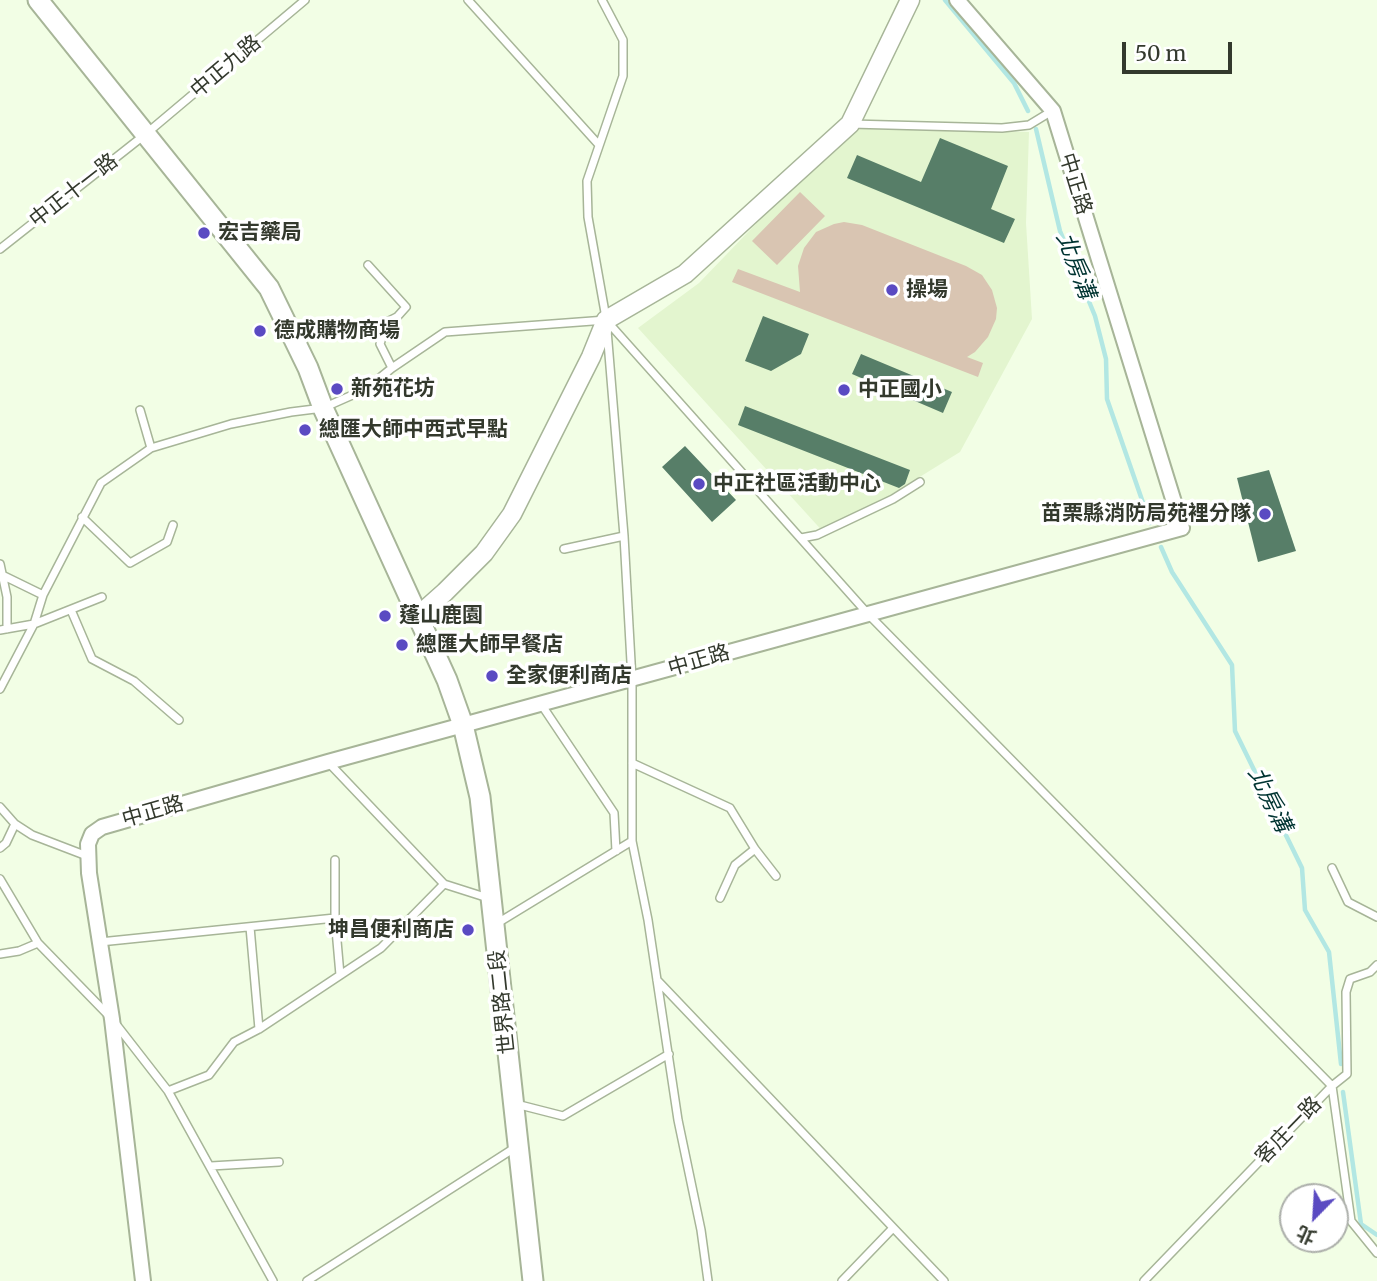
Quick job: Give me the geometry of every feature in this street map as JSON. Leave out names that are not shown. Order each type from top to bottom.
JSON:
[{"type":"main road","name":"世界路二段","points":[[38,0],[269,288],[308,368],[323,408],[447,680],[463,725],[480,797],[533,1281]]},
{"type":"street","points":[[418,616],[484,553],[513,514],[591,358],[606,320],[685,274],[850,124],[910,0]]},
{"type":"street","name":"中正路","points":[[88,856],[88,844],[92,834],[102,827],[328,762],[1182,528],[1053,111],[957,0]]},
{"type":"street","points":[[88,856],[112,1019],[143,1281]]},
{"type":"lane","name":"中正九路","points":[[147,133],[305,0]]},
{"type":"lane","points":[[468,0],[599,145]]},
{"type":"lane","points":[[602,0],[623,40],[623,76],[587,181],[588,217],[606,320],[624,536],[632,680],[632,841],[678,1120],[701,1230],[705,1280]]},
{"type":"lane","points":[[850,124],[1002,128],[1029,125],[1053,111]]},
{"type":"lane","name":"中正十一路","points":[[0,249],[147,133]]},
{"type":"lane","points":[[368,265],[406,307],[387,323],[380,344],[392,368]]},
{"type":"lane","points":[[0,689],[34,624],[43,595],[101,483],[151,447],[231,424],[323,408],[366,390],[392,368],[445,332],[606,320]]},
{"type":"lane","points":[[606,320],[868,614],[1332,1086],[1351,1221],[1377,1253]]},
{"type":"lane","points":[[140,410],[151,447]]},
{"type":"lane","points":[[801,538],[817,535],[893,499],[920,482]]},
{"type":"lane","points":[[82,517],[130,563],[167,542],[173,525]]},
{"type":"lane","points":[[564,549],[624,536]]},
{"type":"lane","points":[[0,564],[7,597],[3,629],[34,624],[102,597]]},
{"type":"lane","points":[[2,575],[43,595]]},
{"type":"lane","points":[[71,610],[92,659],[134,681],[179,720]]},
{"type":"lane","points":[[541,704],[614,813],[616,851]]},
{"type":"lane","points":[[328,762],[444,884],[492,900]]},
{"type":"lane","points":[[632,763],[730,808],[755,849],[776,876]]},
{"type":"lane","points":[[0,807],[15,824],[32,835],[88,856]]},
{"type":"lane","points":[[0,848],[6,843],[15,824]]},
{"type":"lane","points":[[495,924],[632,841]]},
{"type":"lane","points":[[720,898],[735,865],[755,849]]},
{"type":"lane","points":[[335,860],[335,918],[340,975]]},
{"type":"lane","points":[[1332,868],[1348,902],[1377,917]]},
{"type":"lane","points":[[0,879],[38,943],[112,1019],[168,1091],[273,1281]]},
{"type":"lane","points":[[168,1091],[209,1075],[234,1042],[381,948],[444,884]]},
{"type":"lane","points":[[99,942],[335,918]]},
{"type":"lane","points":[[250,927],[259,1028]]},
{"type":"lane","points":[[0,954],[19,951],[38,943]]},
{"type":"lane","name":"客庄一路","points":[[1144,1281],[1332,1086],[1347,1074],[1346,992],[1350,979],[1370,972],[1377,965]]},
{"type":"lane","points":[[657,980],[944,1281]]},
{"type":"lane","points":[[514,1104],[563,1116],[668,1054]]},
{"type":"lane","points":[[307,1281],[518,1145]]},
{"type":"lane","points":[[211,1166],[279,1162]]},
{"type":"lane","points":[[842,1281],[893,1228]]},
{"type":"shaded area","name":"中正國小","points":[[849,127],[1029,132],[1026,223],[1032,319],[960,452],[826,535],[638,328],[699,283]]},
{"type":"shaded area","points":[[800,192],[825,216],[777,265],[752,241]]},
{"type":"shaded area","points":[[844,222],[862,225],[966,266],[982,275],[992,290],[997,308],[996,319],[988,337],[967,357],[983,363],[978,377],[732,282],[738,269],[800,292],[798,266],[804,248],[816,232]]},
{"type":"building","points":[[940,138],[1008,166],[991,209],[1015,219],[1004,243],[847,178],[857,155],[921,182]]},
{"type":"building","points":[[763,316],[809,334],[801,354],[771,371],[745,361]]},
{"type":"building","points":[[861,354],[952,392],[943,413],[852,374]]},
{"type":"building","points":[[745,406],[910,470],[905,484],[899,488],[738,425]]},
{"type":"building","name":"中正社區活動中心","points":[[685,446],[736,500],[712,522],[662,467]]},
{"type":"building","name":"苗栗縣消防局苑裡分隊","points":[[1269,470],[1296,551],[1258,562],[1237,478]]},
{"type":"waterway","name":"北房溝","points":[[945,0],[1014,83],[1028,111]]},
{"type":"waterway","name":"北房溝","points":[[1036,129],[1060,231],[1095,316],[1106,359],[1107,399],[1150,523]]},
{"type":"waterway","name":"北房溝","points":[[1161,547],[1172,572],[1232,665],[1235,731],[1302,868],[1305,910],[1329,952],[1341,1064]]},
{"type":"waterway","name":"北房溝","points":[[1343,1092],[1361,1224],[1377,1235]]},
{"type":"place","name":"宏吉藥局","points":[[204,233]]},
{"type":"place","name":"操場","points":[[892,290]]},
{"type":"place","name":"德成購物商場","points":[[260,331]]},
{"type":"place","name":"新苑花坊","points":[[337,389]]},
{"type":"place","name":"中正國小","points":[[844,390]]},
{"type":"place","name":"總匯大師中西式早點","points":[[305,430]]},
{"type":"place","name":"中正社區活動中心","points":[[699,484]]},
{"type":"place","name":"苗栗縣消防局苑裡分隊","points":[[1265,514]]},
{"type":"place","name":"蓬山鹿園","points":[[385,616]]},
{"type":"place","name":"總匯大師早餐店","points":[[402,645]]},
{"type":"place","name":"全家便利商店","points":[[492,676]]},
{"type":"place","name":"坤昌便利商店","points":[[468,930]]}]
